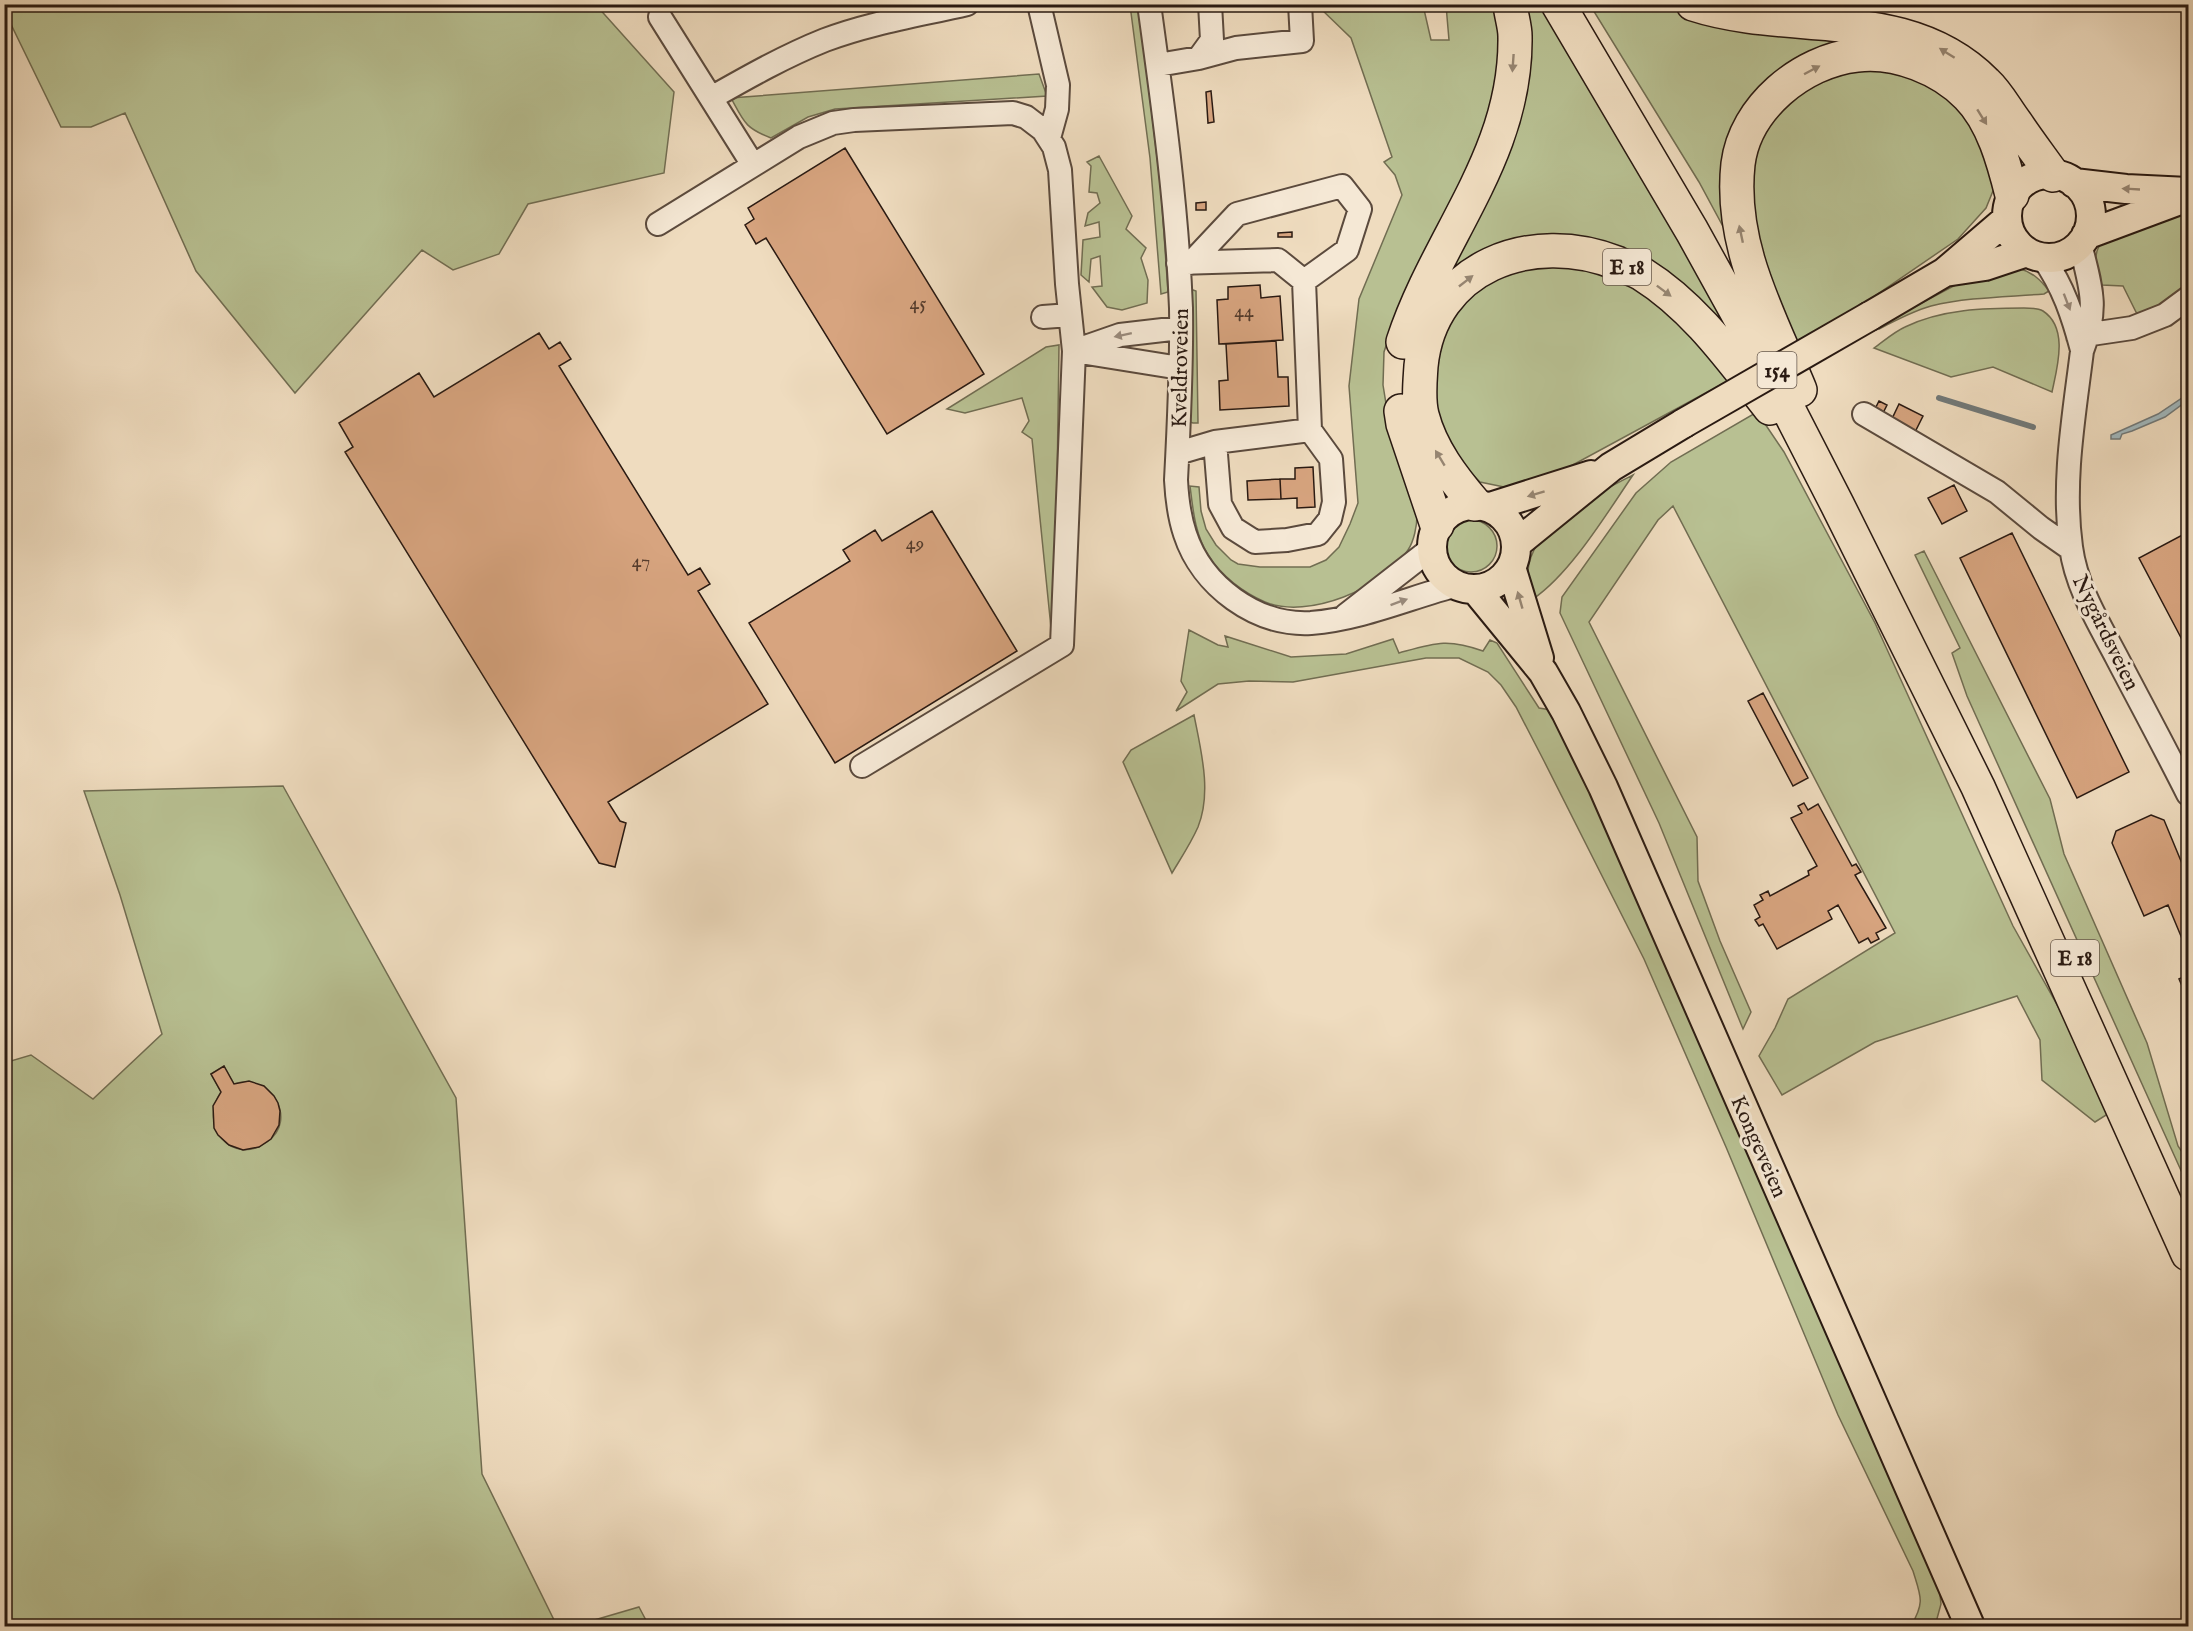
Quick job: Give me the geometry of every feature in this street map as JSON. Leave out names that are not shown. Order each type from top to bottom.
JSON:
[{"type":"highway","points":[[1434,537],[1403,424],[1398,391],[1400,352],[1413,311],[1434,266],[1481,179],[1502,128],[1511,84],[1515,35],[1510,4]]},
{"type":"highway","name":"E 18","points":[[1558,4],[1673,198],[1760,354],[1884,599],[1978,787],[2188,1254]]},
{"type":"highway","name":"E 18","points":[[1575,4],[1698,214],[1815,425],[1996,788],[2093,996],[2188,1213]]},
{"type":"highway","points":[[1693,4],[1758,17],[1877,29],[1911,37],[1940,48],[1967,65],[1988,84],[2064,179]]},
{"type":"highway","name":"E 18","points":[[1815,425],[1746,260],[1738,222],[1738,163],[1747,131],[1765,103],[1792,80],[1823,64],[1857,55],[1897,57],[1925,66],[1954,84],[1970,98],[1990,129],[2004,163],[2010,207]]},
{"type":"highway","name":"E 18","points":[[1483,506],[1453,477],[1436,452],[1422,415],[1419,390],[1423,349],[1433,319],[1454,291],[1490,263],[1520,253],[1554,249],[1598,255],[1641,273],[1680,303],[1723,348],[1772,411],[1884,599]]},
{"type":"main road","name":"154","points":[[1434,537],[1453,510],[1483,506],[1567,484],[1611,467],[1945,272],[2010,207],[2020,186],[2030,179],[2041,175],[2126,189],[2188,192]]},
{"type":"main road","points":[[2064,179],[2082,191],[2088,201],[2090,224],[2083,240]]},
{"type":"main road","name":"154","points":[[1945,272],[2035,255],[2056,258],[2069,253],[2083,240],[2188,197]]},
{"type":"main road","points":[[2010,207],[2013,238],[2035,255]]},
{"type":"main road","name":"154","points":[[1466,587],[1486,587],[1496,583],[1513,556],[1611,467]]},
{"type":"main road","points":[[1483,506],[1500,514],[1508,522],[1514,533],[1513,556]]},
{"type":"main road","points":[[1434,537],[1434,559],[1439,570],[1447,579],[1466,587]]},
{"type":"main road","name":"Kongeveien","points":[[1513,556],[1543,672]]},
{"type":"main road","name":"Kongeveien","points":[[1466,587],[1543,672],[1566,712],[1603,787],[1968,1626]]},
{"type":"street","points":[[711,98],[778,60],[827,40],[867,27],[967,4]]},
{"type":"street","points":[[1039,4],[1058,85],[1057,109],[1049,138]]},
{"type":"street","name":"Kveldroveien","points":[[1149,4],[1185,263],[1180,328],[1178,508],[1185,536],[1197,561],[1219,589],[1242,605],[1283,621],[1310,623],[1343,618],[1377,611],[1402,601],[1466,587]]},
{"type":"street","points":[[1200,58],[1212,40],[1210,4]]},
{"type":"street","points":[[1158,65],[1200,58],[1236,48],[1302,41],[1300,4]]},
{"type":"street","points":[[660,17],[753,165]]},
{"type":"street","points":[[658,224],[799,136],[833,123],[854,120],[1013,113],[1035,123],[1054,147],[1060,170],[1074,351],[1062,645],[862,766]]},
{"type":"street","points":[[1185,263],[1237,214],[1342,186],[1360,209],[1347,250],[1305,281]]},
{"type":"street","name":"Nygårdsveien","points":[[2083,240],[2092,291],[2093,312],[2083,341],[2068,467],[2067,502],[2071,549],[2090,604],[2186,783]]},
{"type":"street","points":[[2035,255],[2055,275],[2083,341],[2132,328],[2165,315],[2188,298]]},
{"type":"street","points":[[1185,263],[1278,260],[1305,281]]},
{"type":"street","points":[[1215,442],[1220,504],[1233,528],[1255,542],[1287,540],[1318,534],[1330,519],[1334,502],[1331,459],[1310,430],[1305,281]]},
{"type":"street","points":[[1043,317],[1070,315]]},
{"type":"street","points":[[1074,351],[1120,335],[1180,328]]},
{"type":"street","points":[[1074,351],[1180,368]]},
{"type":"street","points":[[1864,414],[1997,492],[2071,549]]},
{"type":"street","points":[[1178,453],[1215,442],[1310,430]]},
{"type":"street","name":"Kveldroveien","points":[[1343,618],[1434,537]]},
{"type":"green space","points":[[5,4],[596,5],[674,92],[664,173],[528,204],[499,254],[453,270],[422,250],[295,393],[196,271],[125,113],[91,127],[61,127],[5,12]]},
{"type":"green space","points":[[1130,5],[1139,5],[1161,191],[1168,292],[1161,294],[1150,158]]},
{"type":"green space","points":[[1320,5],[1423,5],[1431,40],[1449,40],[1446,5],[1497,5],[1500,66],[1481,154],[1400,304],[1384,352],[1383,385],[1388,416],[1417,515],[1412,542],[1397,564],[1364,588],[1344,597],[1302,607],[1265,602],[1249,594],[1226,577],[1204,548],[1198,531],[1190,486],[1199,487],[1201,511],[1206,529],[1216,545],[1238,564],[1260,567],[1310,567],[1326,560],[1339,547],[1358,503],[1349,386],[1359,299],[1402,195],[1395,175],[1384,162],[1392,157],[1351,38],[1320,8]]},
{"type":"green space","points":[[1516,5],[1545,5],[1753,364],[1596,244],[1441,290],[1466,225]]},
{"type":"green space","points":[[1590,5],[1666,5],[1684,11],[1855,44],[1758,89],[1733,245],[1699,182]]},
{"type":"green space","points":[[1845,67],[1906,71],[1961,104],[1976,128],[1995,186],[1986,208],[1958,239],[1863,304],[1797,341],[1768,291],[1753,244],[1749,165],[1771,116],[1793,94]]},
{"type":"green space","points":[[1039,74],[1047,96],[835,109],[808,117],[771,138],[746,123],[731,98]]},
{"type":"green space","points":[[1099,156],[1132,216],[1126,229],[1146,248],[1141,258],[1148,280],[1147,303],[1122,310],[1107,307],[1092,287],[1102,286],[1100,256],[1091,259],[1089,282],[1081,275],[1083,240],[1100,237],[1099,222],[1085,226],[1088,213],[1100,203],[1097,193],[1089,192],[1091,166],[1087,162]]},
{"type":"green space","points":[[2188,213],[2188,286],[2141,317],[2136,312],[2123,286],[2102,285],[2097,268],[2097,250],[2104,241],[2122,231]]},
{"type":"green space","points":[[1544,257],[1631,278],[1737,376],[1545,480],[1504,487],[1480,482],[1458,460],[1431,409],[1444,317],[1491,275]]},
{"type":"green space","points":[[2018,268],[2035,276],[2049,291],[2044,294],[1973,299],[1931,306],[1879,329],[1878,326],[1963,281]]},
{"type":"green space","points":[[1196,291],[1198,423],[1190,422],[1190,292]]},
{"type":"green space","points":[[2024,308],[2043,311],[2056,327],[2059,349],[2052,392],[1993,367],[1951,377],[1874,348],[1901,329],[1934,316],[1979,309]]},
{"type":"green space","points":[[1059,345],[1055,629],[1051,628],[1032,439],[1022,432],[1029,421],[1022,398],[965,413],[947,409],[1046,347]]},
{"type":"green space","points":[[1757,412],[1784,452],[1875,623],[2013,926],[2084,1053],[2111,1112],[2095,1122],[2042,1080],[2040,1040],[2017,996],[1875,1042],[1782,1095],[1759,1056],[1788,999],[1895,933],[1673,506],[1658,520],[1589,622],[1697,837],[1698,881],[1720,941],[1751,1012],[1743,1029],[1659,823],[1560,613],[1562,597],[1636,493],[1671,462]]},
{"type":"green space","points":[[1633,475],[1574,558],[1547,588],[1533,599],[1528,572],[1532,555],[1540,540],[1553,526],[1584,501]]},
{"type":"green space","points":[[1466,520],[1476,520],[1490,527],[1497,546],[1490,565],[1476,572],[1466,572],[1456,568],[1449,561],[1445,551],[1445,541],[1449,531],[1456,524]]},
{"type":"green space","points":[[1924,551],[2050,799],[2064,854],[2147,1043],[2178,1146],[2188,1161],[2188,1186],[1967,696],[1952,653],[1960,648],[1915,555]]},
{"type":"green space","points":[[1189,630],[1218,645],[1228,647],[1225,636],[1291,657],[1346,654],[1393,639],[1399,653],[1441,643],[1460,644],[1483,651],[1490,640],[1497,643],[1539,708],[1551,710],[1594,799],[1938,1578],[1941,1604],[1935,1626],[1911,1626],[1920,1605],[1913,1571],[1838,1415],[1726,1147],[1644,959],[1516,707],[1501,685],[1488,672],[1459,658],[1426,658],[1293,682],[1249,681],[1218,684],[1176,711],[1187,692],[1181,681]]},
{"type":"green space","points":[[1194,715],[1204,771],[1204,800],[1198,827],[1172,873],[1123,762],[1131,750]]},
{"type":"green space","points":[[283,786],[456,1098],[482,1474],[557,1626],[5,1626],[4,1063],[31,1055],[93,1099],[162,1034],[120,895],[84,791]],"holes":[[[224,1066],[234,1084],[247,1082],[259,1085],[269,1091],[280,1111],[280,1122],[276,1133],[267,1142],[254,1148],[242,1150],[231,1146],[222,1139],[216,1129],[215,1105],[221,1092],[211,1074]]]},
{"type":"green space","points":[[639,1607],[649,1626],[574,1626]]},
{"type":"water","points":[[2188,394],[2188,400],[2165,417],[2122,434],[2120,439],[2111,439],[2111,435],[2158,414]]},
{"type":"building","points":[[1211,91],[1214,122],[1208,123],[1206,92]]},
{"type":"building","points":[[845,148],[984,374],[887,434],[766,238],[756,244],[745,225],[754,219],[748,208]]},
{"type":"building","points":[[1206,202],[1206,210],[1196,210],[1196,203]]},
{"type":"building","points":[[1292,232],[1292,237],[1278,237],[1278,233]]},
{"type":"building","points":[[1260,285],[1261,298],[1280,296],[1283,340],[1219,344],[1217,300],[1228,299],[1228,287]]},
{"type":"building","points":[[539,333],[549,349],[560,342],[571,359],[559,366],[688,575],[700,568],[710,584],[698,591],[768,704],[608,802],[620,821],[626,823],[615,867],[599,863],[574,823],[345,452],[353,447],[339,423],[419,373],[434,397]]},
{"type":"building","points":[[1276,341],[1278,377],[1288,377],[1289,406],[1220,410],[1219,381],[1228,380],[1226,344]]},
{"type":"building","points":[[1879,401],[1887,405],[1883,413],[1875,409]]},
{"type":"building","points":[[1899,404],[1923,416],[1914,434],[1890,423]]},
{"type":"building","points":[[1313,467],[1315,507],[1297,508],[1297,498],[1281,499],[1280,479],[1295,479],[1295,468]]},
{"type":"building","points":[[1280,479],[1281,499],[1248,500],[1247,481]]},
{"type":"building","points":[[1954,485],[1967,511],[1942,524],[1928,498]]},
{"type":"building","points":[[932,511],[1017,651],[835,763],[749,623],[850,561],[843,550],[875,530],[882,541]]},
{"type":"building","points":[[2188,532],[2188,651],[2139,558]]},
{"type":"building","points":[[2012,533],[2129,772],[2077,798],[1960,558]]},
{"type":"building","points":[[1763,693],[1808,778],[1793,786],[1748,701]]},
{"type":"building","points":[[1804,803],[1808,810],[1818,804],[1852,866],[1856,864],[1861,872],[1855,875],[1886,928],[1876,933],[1879,939],[1871,943],[1868,938],[1859,943],[1838,905],[1828,911],[1832,919],[1777,949],[1763,924],[1759,926],[1755,920],[1760,917],[1754,905],[1763,900],[1760,895],[1768,891],[1770,896],[1809,875],[1808,871],[1817,866],[1791,818],[1802,813],[1798,806]]},
{"type":"building","points":[[2151,815],[2164,820],[2188,878],[2188,953],[2168,905],[2144,916],[2112,843],[2116,831]]},
{"type":"building","points":[[2188,975],[2188,1000],[2179,979]]},
{"type":"building","points":[[224,1066],[234,1084],[249,1081],[264,1086],[278,1103],[279,1125],[271,1139],[259,1147],[243,1150],[229,1145],[214,1128],[213,1106],[221,1092],[211,1074]]},
{"type":"waterway","points":[[1939,398],[2033,427]]}]
